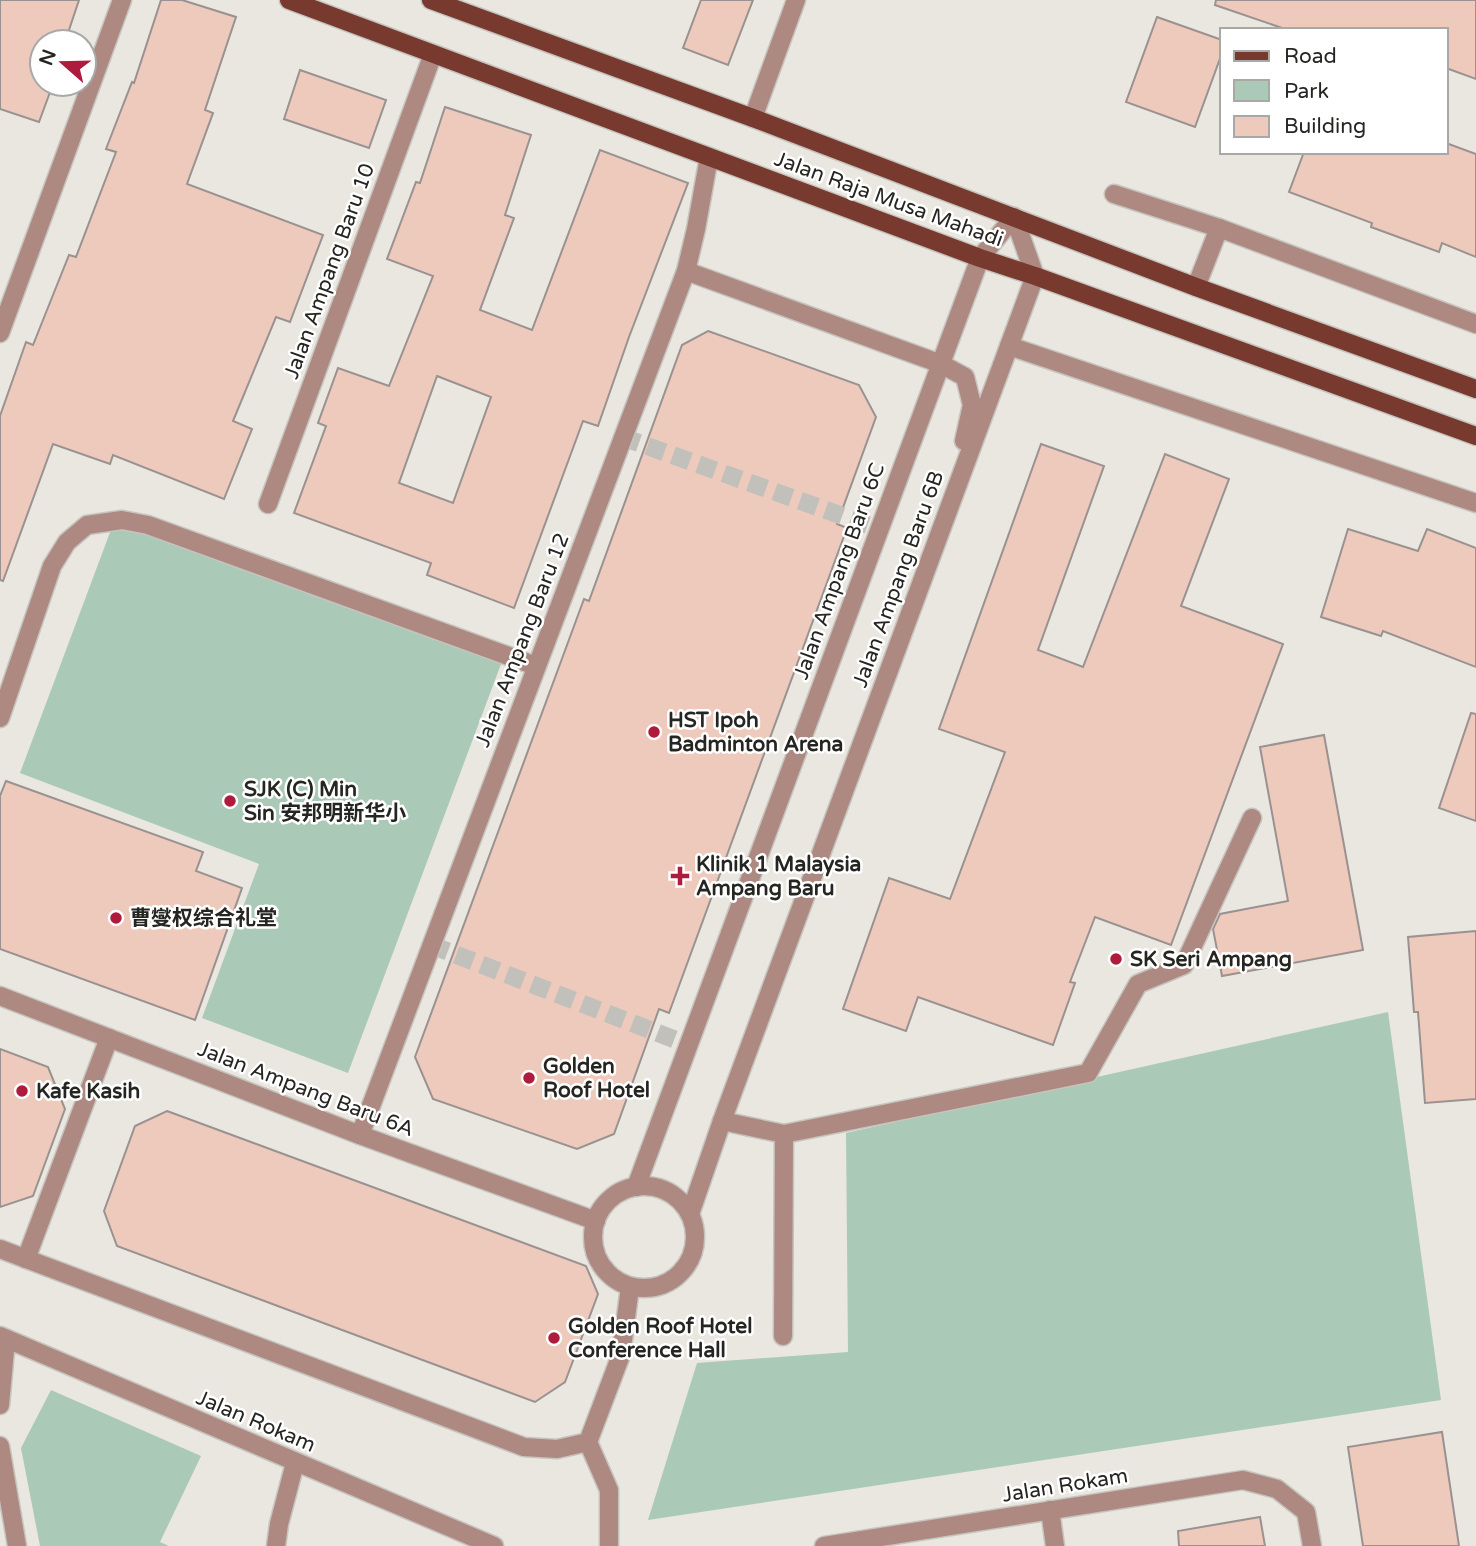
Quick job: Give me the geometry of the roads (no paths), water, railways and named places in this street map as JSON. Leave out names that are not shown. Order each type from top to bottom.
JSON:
[{"type":"main road","name":"Jalan Raja Musa Mahadi","points":[[289,0],[980,258],[1476,436]]},
{"type":"main road","name":"Jalan Raja Musa Mahadi","points":[[431,0],[458,5],[1196,286],[1476,389]]},
{"type":"street","points":[[0,333],[122,0]]},
{"type":"street","points":[[753,118],[796,0]]},
{"type":"street","name":"Jalan Ampang Baru 10","points":[[268,504],[433,54]]},
{"type":"street","name":"Jalan Ampang Baru 12","points":[[360,1135],[686,271],[709,157]]},
{"type":"street","points":[[1114,194],[1219,228],[1476,324]]},
{"type":"street","points":[[1014,217],[1035,276]]},
{"type":"street","name":"Jalan Ampang Baru 6C","points":[[635,1187],[980,258],[1014,217]]},
{"type":"street","points":[[1196,286],[1219,228]]},
{"type":"street","points":[[686,271],[941,364],[965,377],[972,405],[947,512]]},
{"type":"street","name":"Jalan Ampang Baru 6B","points":[[690,1214],[1035,276]]},
{"type":"street","points":[[1009,346],[1476,503]]},
{"type":"street","points":[[0,718],[52,566],[67,542],[87,525],[122,520],[148,525],[536,666]]},
{"type":"street","points":[[722,1122],[784,1134],[1088,1073],[1138,984],[1184,965],[1252,818]]},
{"type":"street","name":"Jalan Ampang Baru 6A","points":[[0,996],[360,1135],[596,1221]]},
{"type":"street","points":[[26,1259],[109,1038]]},
{"type":"street","points":[[783,1336],[784,1134]]},
{"type":"street","points":[[652,1186],[680,1201],[690,1214],[695,1230],[694,1247],[688,1263],[677,1276],[647,1289],[630,1287],[603,1268],[596,1254],[594,1238],[596,1221],[611,1199],[635,1187],[652,1186]]},
{"type":"street","points":[[0,1249],[524,1447],[557,1449],[587,1442]]},
{"type":"street","points":[[609,1546],[609,1490],[587,1442],[621,1355],[630,1287]]},
{"type":"street","points":[[0,1405],[3,1338]]},
{"type":"street","name":"Jalan Rokam","points":[[3,1338],[494,1546]]},
{"type":"street","points":[[0,1446],[17,1546]]},
{"type":"street","points":[[276,1546],[295,1463]]},
{"type":"street","name":"Jalan Rokam","points":[[824,1546],[1242,1480],[1277,1489],[1306,1512],[1311,1546]]},
{"type":"street","points":[[1050,1510],[1055,1546]]},
{"type":"tunnel","points":[[622,437],[879,529]]},
{"type":"tunnel","points":[[431,945],[689,1045]]},
{"type":"place","name":"HST Ipoh Badminton Arena","points":[[654,732]]},
{"type":"place","name":"SJK (C) Min Sin 安邦明新华小","points":[[230,801]]},
{"type":"place","name":"Klinik 1 Malaysia Ampang Baru","points":[[680,876]]},
{"type":"place","name":"曹燮权综合礼堂","points":[[116,918]]},
{"type":"place","name":"SK Seri Ampang","points":[[1116,959]]},
{"type":"place","name":"Golden Roof Hotel","points":[[529,1078]]},
{"type":"place","name":"Kafe Kasih","points":[[22,1091]]},
{"type":"place","name":"Golden Roof Hotel Conference Hall","points":[[554,1338]]}]
